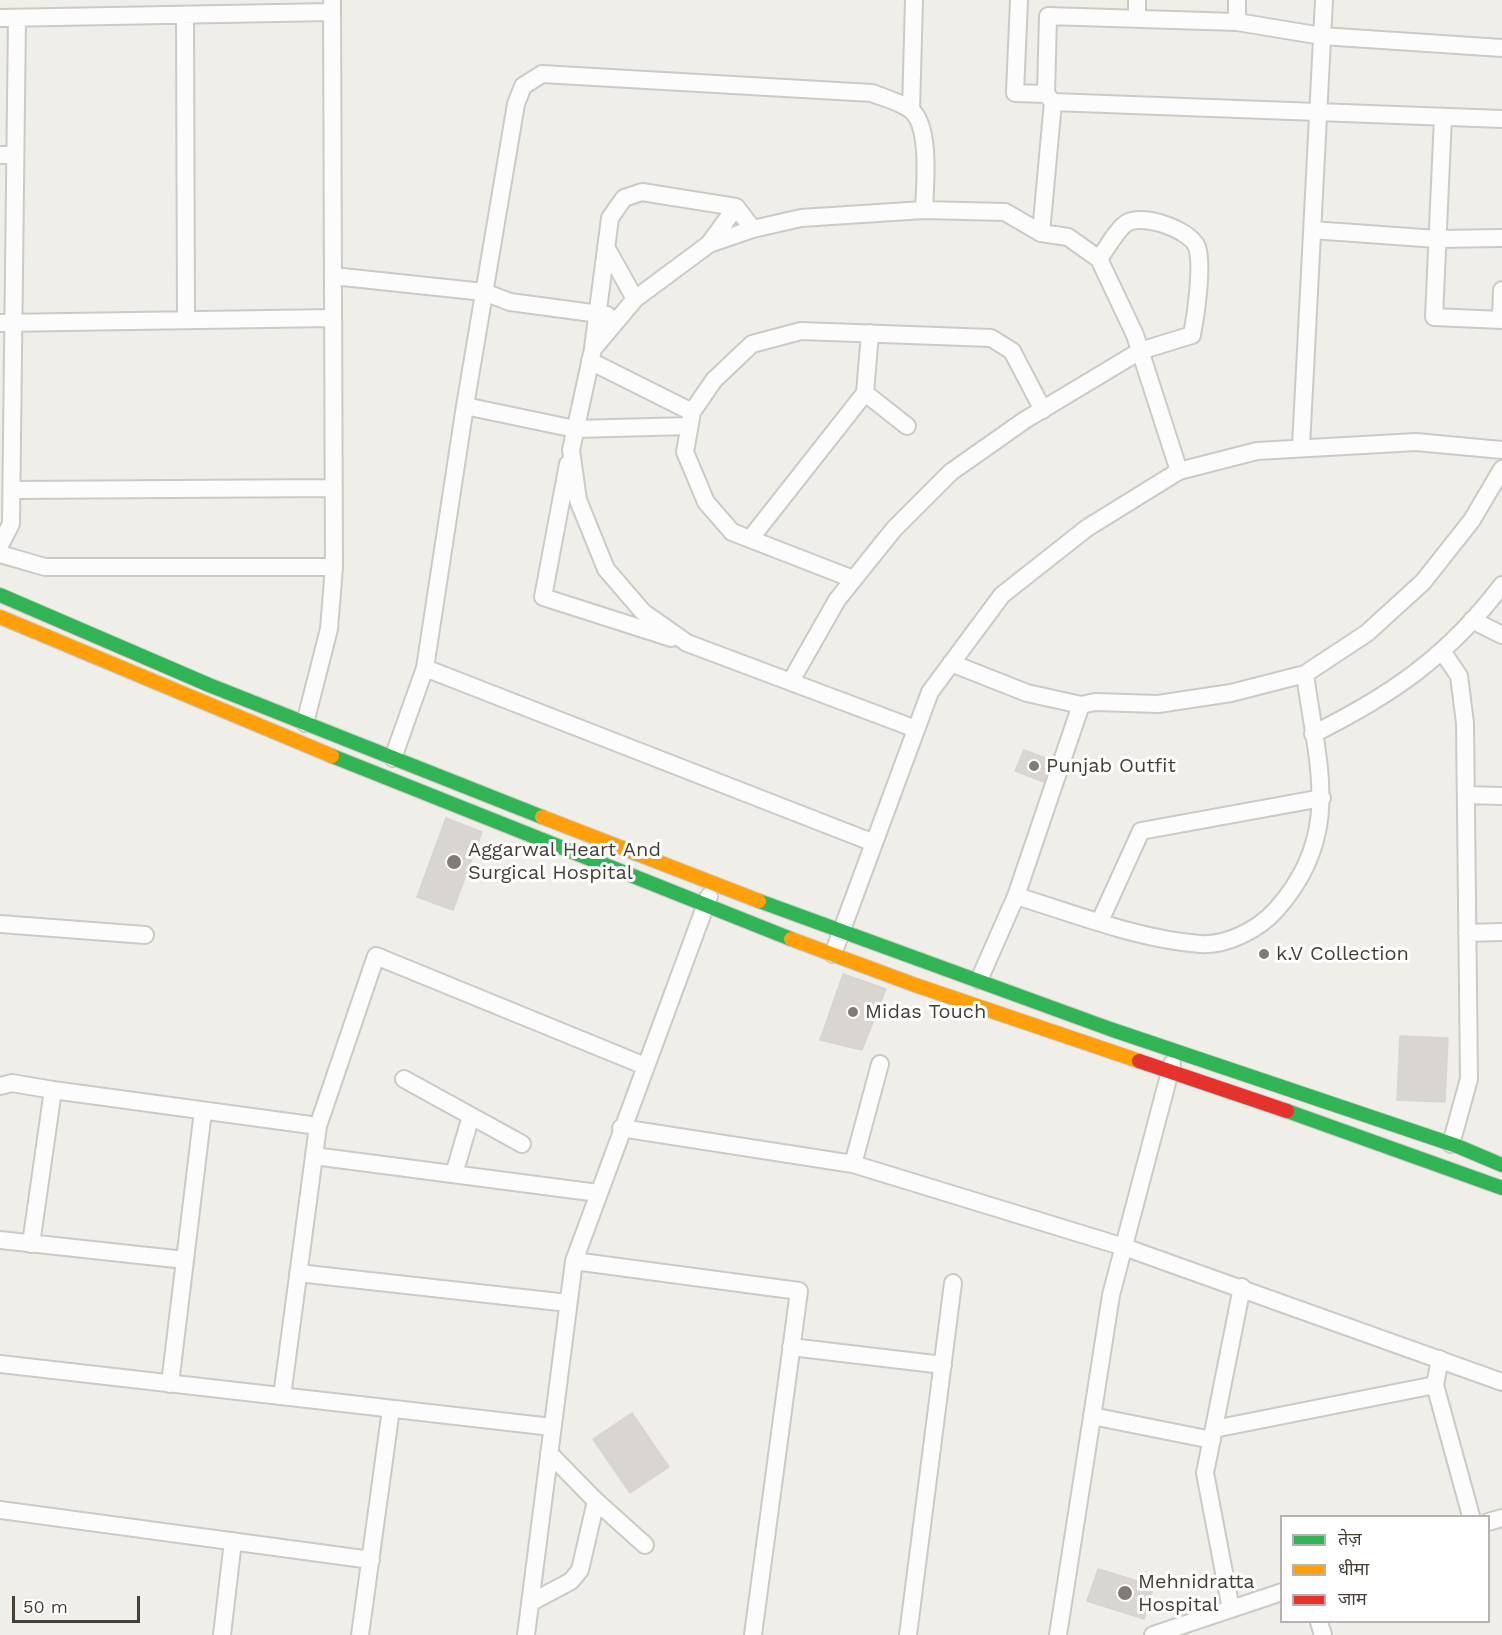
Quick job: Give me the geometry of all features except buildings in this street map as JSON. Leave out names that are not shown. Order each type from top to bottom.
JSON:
[{"type":"main road","points":[[0,595],[305,723],[714,884],[1175,1051],[1451,1144],[1502,1165]]},
{"type":"main road","points":[[0,616],[212,707],[833,954],[1170,1072],[1404,1150],[1502,1188]]},
{"type":"street","points":[[911,110],[914,0]]},
{"type":"street","points":[[1019,0],[1015,93],[1050,98],[1502,119]]},
{"type":"street","points":[[1137,0],[1137,19]]},
{"type":"street","points":[[1236,22],[1237,0]]},
{"type":"street","points":[[1300,447],[1324,0]]},
{"type":"street","points":[[0,545],[11,524],[12,490],[6,418],[8,18],[185,15],[332,6],[334,567],[329,629],[305,723]]},
{"type":"street","points":[[185,15],[186,320]]},
{"type":"street","points":[[1041,233],[1050,98],[1048,16],[1236,22],[1322,36],[1502,48]]},
{"type":"street","points":[[393,758],[424,668],[484,292],[516,104],[523,86],[542,74],[872,93],[911,110],[919,122],[926,159],[924,210]]},
{"type":"street","points":[[1443,117],[1434,317],[1501,320],[1502,290]]},
{"type":"street","points":[[753,229],[736,207],[642,192],[624,198],[610,218],[591,355],[574,429],[543,597],[687,643],[916,729]]},
{"type":"street","points":[[710,244],[736,207]]},
{"type":"street","points":[[591,355],[635,299],[710,244],[753,229],[801,218],[924,210],[1005,212],[1041,233],[1068,237],[1099,259],[1140,351],[1179,471]]},
{"type":"street","points":[[791,681],[837,600],[853,579],[894,529],[951,472],[1043,410],[1140,351],[1192,335],[1199,260],[1196,245],[1184,233],[1139,219],[1125,224],[1099,259]]},
{"type":"street","points":[[1312,230],[1437,239],[1502,238]]},
{"type":"street","points":[[606,247],[635,299]]},
{"type":"street","points":[[333,276],[484,292],[510,302],[620,317]]},
{"type":"street","points":[[7,323],[333,318]]},
{"type":"street","points":[[853,579],[732,532],[706,502],[685,452],[690,419],[714,380],[752,344],[801,332],[991,339],[1012,351],[1043,410]]},
{"type":"street","points":[[750,539],[865,393],[870,333]]},
{"type":"street","points":[[591,355],[690,419]]},
{"type":"street","points":[[865,393],[907,426]]},
{"type":"street","points":[[465,406],[574,429],[690,419]]},
{"type":"street","points":[[833,954],[930,692],[1002,595],[1087,528],[1179,471],[1257,451],[1416,442],[1502,450]]},
{"type":"street","points":[[571,450],[578,500],[606,569],[642,612],[687,643]]},
{"type":"street","points":[[951,663],[1027,693],[1081,705],[1095,702],[1158,704],[1231,693],[1305,674],[1367,633],[1423,582],[1472,520],[1502,469]]},
{"type":"street","points":[[12,490],[333,488]]},
{"type":"street","points":[[0,554],[45,567],[334,567]]},
{"type":"street","points":[[1313,734],[1367,707],[1428,665],[1502,585]]},
{"type":"street","points":[[1472,620],[1502,635]]},
{"type":"street","points":[[1442,651],[1459,676],[1465,723],[1469,1079],[1451,1144]]},
{"type":"street","points":[[424,668],[874,843]]},
{"type":"street","points":[[1016,896],[1149,937],[1203,945],[1241,936],[1268,919],[1296,888],[1314,851],[1322,798],[1305,674]]},
{"type":"street","points":[[979,980],[1016,896],[1081,705]]},
{"type":"street","points":[[1466,795],[1502,796]]},
{"type":"street","points":[[1100,921],[1141,831],[1322,798]]},
{"type":"street","points":[[526,1635],[574,1261],[621,1128],[714,884]]},
{"type":"street","points":[[0,924],[145,935]]},
{"type":"street","points":[[1467,933],[1502,932]]},
{"type":"street","points":[[282,1396],[318,1126],[376,956],[645,1066]]},
{"type":"street","points":[[1058,1635],[1111,1295],[1175,1051]]},
{"type":"street","points":[[853,1164],[880,1064]]},
{"type":"street","points":[[404,1079],[522,1144]]},
{"type":"street","points":[[0,1086],[12,1083],[318,1126]]},
{"type":"street","points":[[31,1244],[53,1090]]},
{"type":"street","points":[[170,1384],[203,1111]]},
{"type":"street","points":[[454,1174],[471,1116]]},
{"type":"street","points":[[621,1128],[853,1164],[1124,1246],[1502,1382]]},
{"type":"street","points":[[314,1156],[598,1193]]},
{"type":"street","points":[[0,1240],[185,1260]]},
{"type":"street","points":[[574,1261],[799,1291],[753,1635]]},
{"type":"street","points":[[298,1273],[568,1303]]},
{"type":"street","points":[[908,1635],[953,1283]]},
{"type":"street","points":[[1231,1609],[1206,1473],[1242,1287]]},
{"type":"street","points":[[791,1347],[943,1365]]},
{"type":"street","points":[[1440,1359],[1435,1385],[1471,1515]]},
{"type":"street","points":[[0,1364],[552,1427]]},
{"type":"street","points":[[1092,1416],[1213,1435],[1435,1385]]},
{"type":"street","points":[[360,1635],[391,1408]]},
{"type":"street","points":[[549,1453],[596,1501],[645,1545]]},
{"type":"street","points":[[530,1603],[571,1581],[579,1570],[596,1501]]},
{"type":"street","points":[[0,1510],[370,1560]]},
{"type":"street","points":[[222,1635],[233,1541]]},
{"type":"street","points":[[1153,1635],[1280,1592]]},
{"type":"traffic: fast","points":[[0,595],[209,685],[542,817]]},
{"type":"traffic: fast","points":[[332,756],[791,939]]},
{"type":"traffic: fast","points":[[759,901],[1110,1029],[1457,1146],[1502,1165]]},
{"type":"traffic: fast","points":[[1287,1111],[1502,1188]]},
{"type":"traffic: slow","points":[[0,617],[332,756]]},
{"type":"traffic: slow","points":[[542,817],[759,901]]},
{"type":"traffic: slow","points":[[791,939],[915,985],[1139,1061]]},
{"type":"traffic: jam","points":[[1139,1061],[1287,1111]]},
{"type":"place","name":"Punjab Outfit","points":[[1034,766]]},
{"type":"place","name":"Aggarwal Heart And Surgical Hospital","points":[[454,862]]},
{"type":"place","name":"k.V Collection","points":[[1264,954]]},
{"type":"place","name":"Midas Touch","points":[[853,1012]]},
{"type":"place","name":"Mehnidratta Hospital","points":[[1125,1593]]}]
